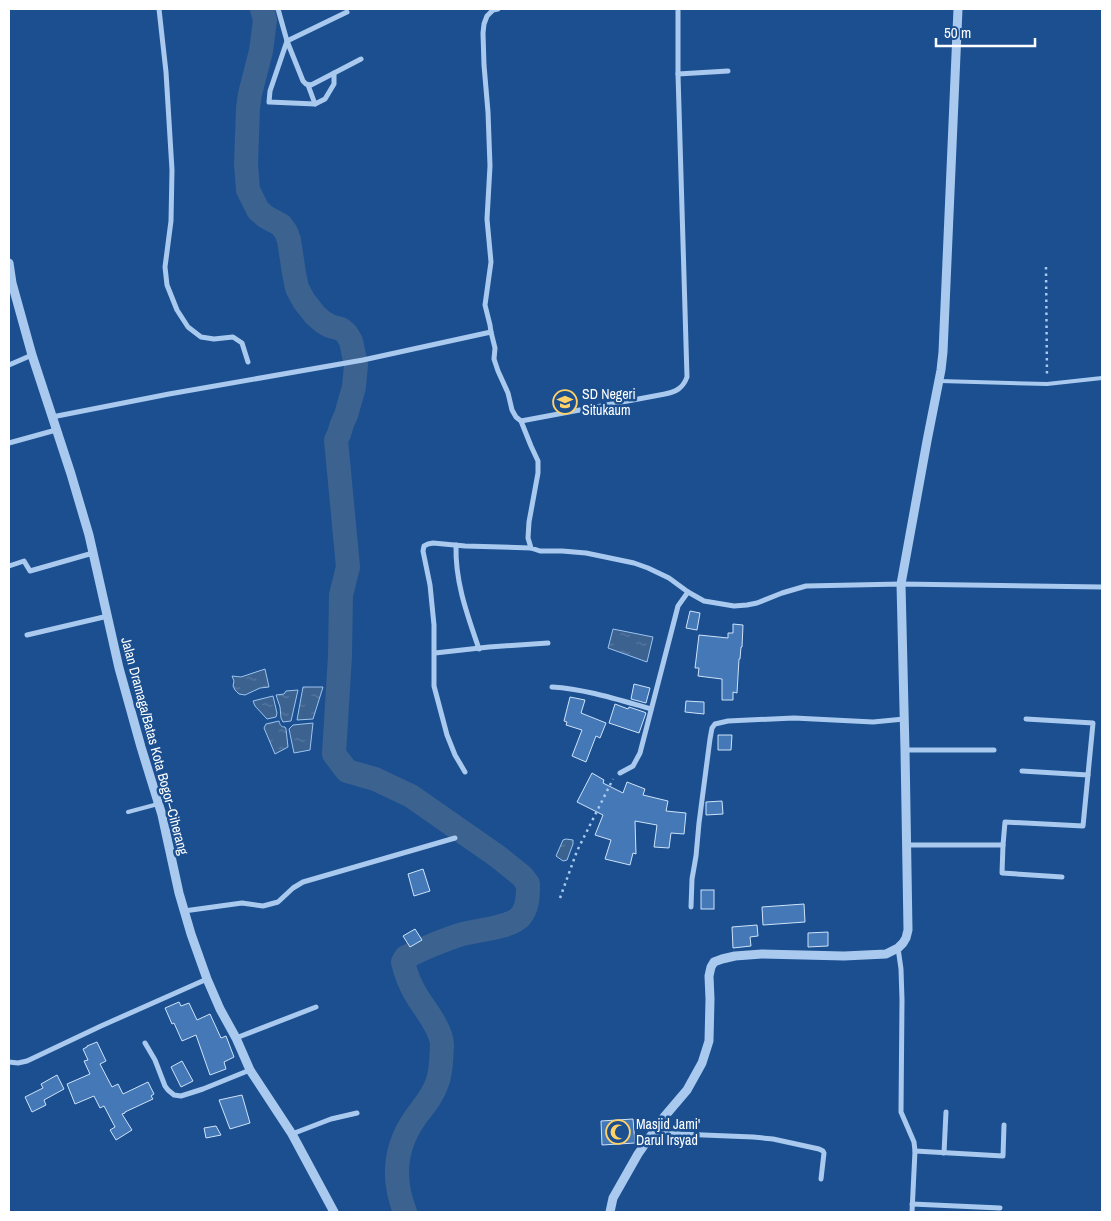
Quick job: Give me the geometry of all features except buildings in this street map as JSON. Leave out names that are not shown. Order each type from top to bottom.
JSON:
[{"type":"street","points":[[159,9],[166,72],[172,170],[171,221],[165,267],[167,285],[177,310],[188,327],[201,337],[214,339],[232,337],[242,343],[248,362]]},
{"type":"street","points":[[278,9],[287,41],[303,81],[308,85],[315,104]]},
{"type":"street","points":[[498,9],[493,10],[486,16],[483,33],[490,166],[487,219],[491,262],[485,305],[495,348],[494,359],[498,371],[508,393],[512,410],[521,421],[538,461],[539,467],[528,522],[528,538],[531,548]]},
{"type":"street","points":[[610,1212],[613,1198],[638,1154],[664,1117],[687,1090],[699,1070],[709,1041],[709,976],[714,962],[728,958],[762,954],[844,956],[886,954],[898,948],[906,938],[908,930],[901,584],[943,352],[958,9]]},
{"type":"street","points":[[521,421],[674,392],[685,383],[687,377],[678,74],[678,10]]},
{"type":"street","points":[[334,73],[334,84],[325,99],[315,104],[269,102],[270,92],[287,41],[347,12]]},
{"type":"street","points":[[308,85],[361,59]]},
{"type":"street","points":[[678,74],[728,71]]},
{"type":"street","name":"Jalan Dramaga/Batas Kota Bogor–Ciherang","points":[[9,263],[12,282],[32,355],[78,499],[93,553],[119,668],[158,804],[191,934],[207,979],[250,1070],[292,1134],[334,1212]]},
{"type":"street","points":[[52,418],[168,394],[363,360],[491,332]]},
{"type":"street","points":[[9,365],[32,355]]},
{"type":"street","points":[[9,443],[56,430]]},
{"type":"street","points":[[465,772],[447,735],[436,695],[433,609],[423,551],[424,546],[428,544],[531,548],[540,551],[586,553],[634,563],[648,568],[669,578],[704,601],[740,606],[757,603],[806,586],[901,584],[1102,587]]},
{"type":"street","points":[[456,545],[456,560],[462,598],[478,649]]},
{"type":"street","points":[[9,566],[24,561],[30,571],[93,553]]},
{"type":"street","points":[[620,773],[633,766],[640,753],[678,606],[688,592]]},
{"type":"street","points":[[27,635],[108,616]]},
{"type":"street","points":[[435,653],[548,643]]},
{"type":"street","points":[[552,687],[571,688],[652,709]]},
{"type":"street","points":[[691,907],[692,879],[710,739],[715,724],[728,721],[794,718],[873,722],[904,719]]},
{"type":"street","points":[[1026,719],[1093,723],[1083,826],[1005,822],[1002,873],[1062,877]]},
{"type":"street","points":[[905,750],[994,750]]},
{"type":"street","points":[[1022,771],[1088,775]]},
{"type":"street","points":[[184,911],[242,903],[263,906],[278,902],[293,888],[303,882],[455,838]]},
{"type":"street","points":[[906,845],[1003,845]]},
{"type":"street","points":[[898,948],[902,1000],[901,1112],[914,1142],[915,1151],[912,1212]]},
{"type":"street","points":[[9,1062],[18,1063],[32,1059],[207,979]]},
{"type":"street","points":[[236,1038],[316,1007]]},
{"type":"street","points":[[146,1043],[165,1086],[174,1096],[184,1096],[250,1070]]},
{"type":"street","points":[[944,1153],[946,1112]]},
{"type":"street","points":[[292,1134],[331,1119],[357,1113]]},
{"type":"street","points":[[915,1151],[1003,1156],[1004,1125]]},
{"type":"street","points":[[654,1133],[753,1137],[773,1139],[819,1149],[823,1151],[824,1157],[821,1179]]},
{"type":"street","points":[[912,1204],[1000,1208]]},
{"type":"lane","points":[[938,381],[1047,384],[1102,378]]},
{"type":"lane","points":[[128,812],[158,804]]},
{"type":"path","points":[[1046,267],[1047,384]]},
{"type":"path","points":[[560,898],[581,843],[613,779],[620,773]]},
{"type":"water","points":[[613,629],[653,637],[647,662],[608,648]]},
{"type":"water","points":[[265,669],[269,687],[260,688],[245,695],[239,694],[235,690],[232,676],[241,677]]},
{"type":"water","points":[[303,687],[323,687],[313,719],[297,720]]},
{"type":"water","points":[[298,690],[291,721],[283,722],[276,695],[284,694],[286,691]]},
{"type":"water","points":[[273,696],[277,713],[276,717],[267,719],[253,701]]},
{"type":"water","points":[[279,721],[281,726],[286,729],[288,747],[275,754],[264,728],[266,724]]},
{"type":"water","points":[[313,723],[310,750],[294,753],[289,729],[293,725]]},
{"type":"water","points":[[563,840],[573,840],[573,844],[567,860],[563,861],[556,856]]},
{"type":"waterway","points":[[262,9],[265,20],[261,51],[248,108],[246,164],[248,190],[258,210],[281,225],[286,232],[297,288],[304,301],[323,322],[346,333],[351,341],[356,365],[354,387],[336,440],[348,567],[341,595],[340,656],[334,754],[347,771],[375,779],[411,796],[497,856],[522,876],[528,884],[525,910],[515,921],[499,927],[450,938],[406,957],[403,962],[413,990],[436,1026],[442,1045],[441,1069],[435,1088],[408,1129],[399,1152],[397,1164],[398,1188],[405,1212]]},
{"type":"place","name":"SD Negeri Situkaum","points":[[565,402]]},
{"type":"place","name":"Masjid Jami' Darul Irsyad","points":[[618,1132]]}]
